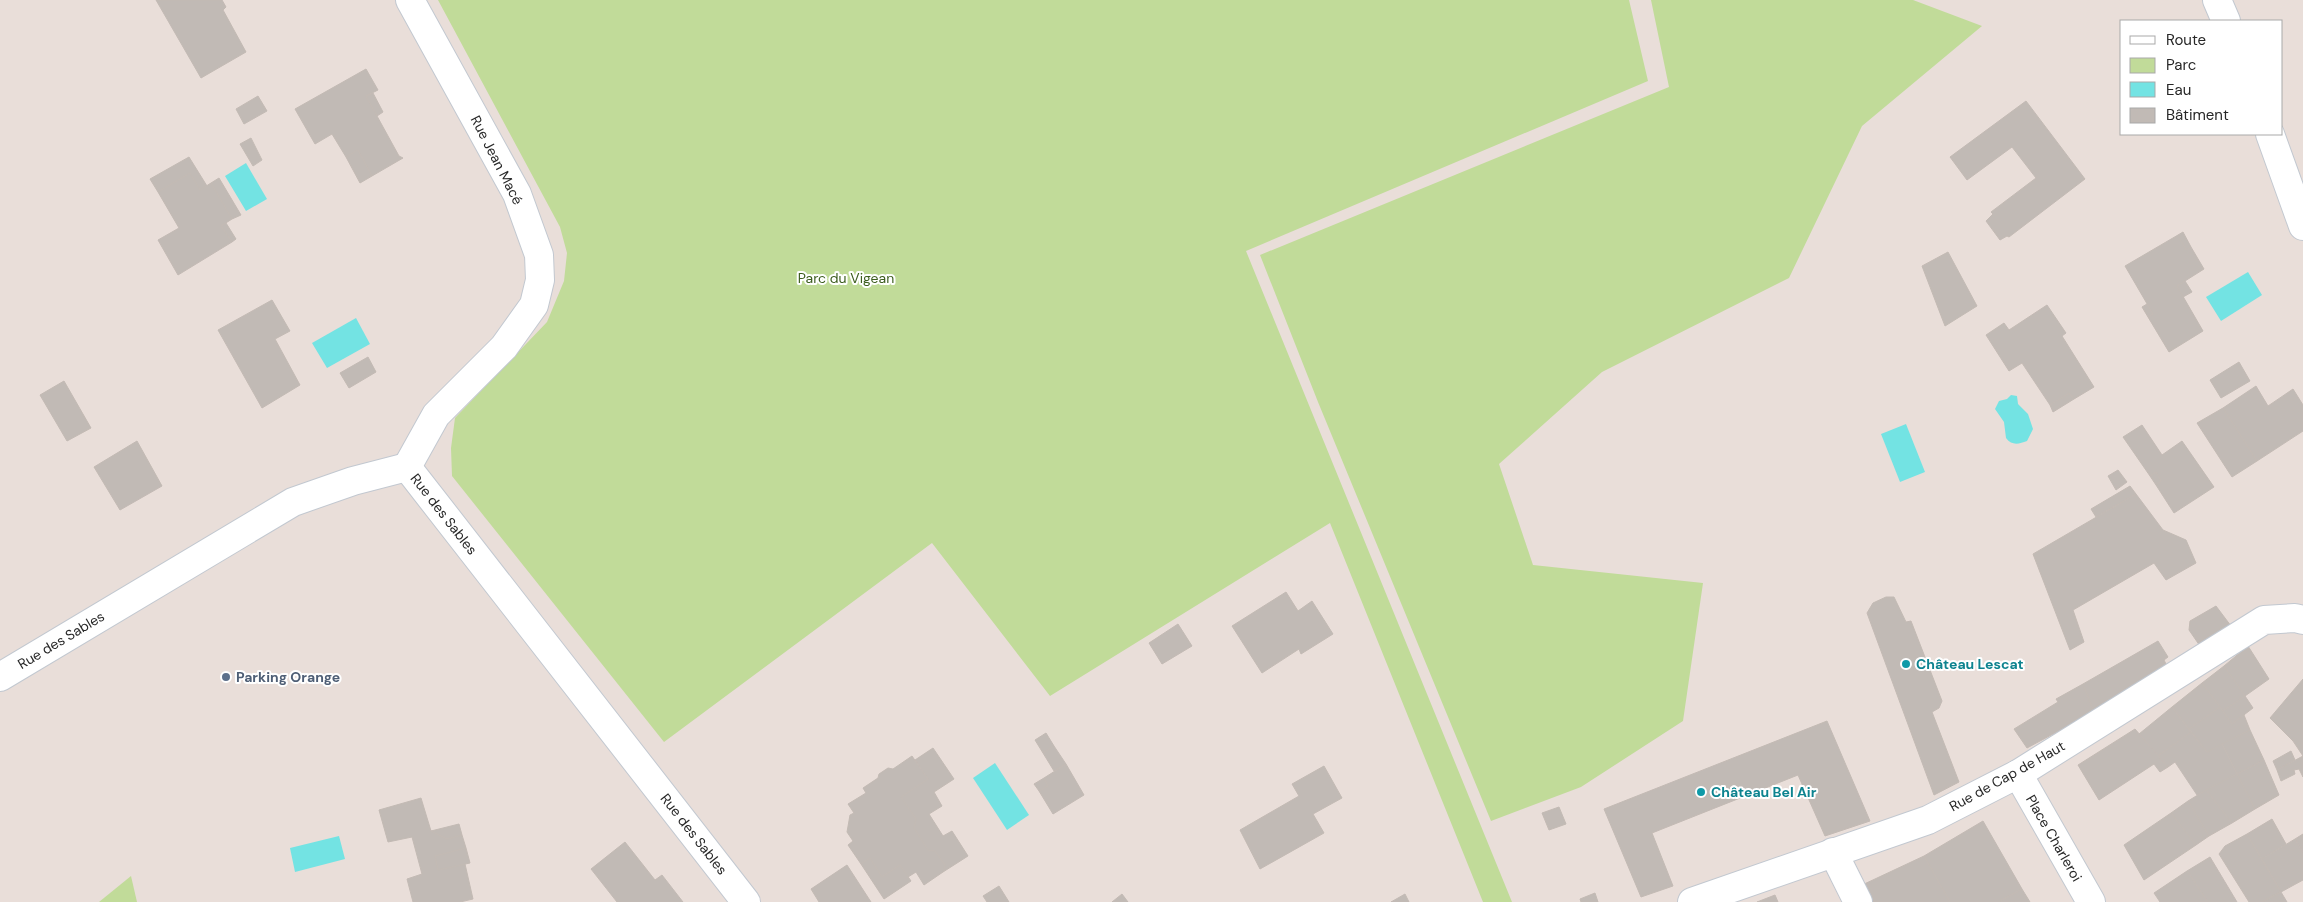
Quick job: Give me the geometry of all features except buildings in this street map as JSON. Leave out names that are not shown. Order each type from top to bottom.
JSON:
[{"type":"street","name":"Rue Jean Macé","points":[[407,467],[436,415],[504,347],[534,304],[540,280],[539,255],[517,194],[410,0]]},
{"type":"street","points":[[2217,0],[2226,20]]},
{"type":"street","points":[[2270,135],[2303,226]]},
{"type":"street","name":"Rue des Sables","points":[[0,677],[293,502],[353,481],[407,467],[746,902]]},
{"type":"street","name":"Rue de Cap de Haut","points":[[1692,902],[1928,820],[2018,774],[2264,620],[2294,618],[2303,620]]},
{"type":"street","name":"Place Charleroi","points":[[2018,774],[2091,902]]},
{"type":"street","points":[[1833,852],[1858,902]]},
{"type":"green space","name":"Parc du Vigean","points":[[438,0],[1629,0],[1648,81],[1246,251],[1512,902],[1483,902],[1330,523],[1050,696],[932,543],[664,742],[452,476],[451,448],[455,418],[547,322],[564,281],[567,253],[560,227]]},
{"type":"green space","points":[[1651,0],[1913,0],[1982,26],[1862,126],[1789,278],[1602,372],[1499,464],[1533,565],[1703,583],[1683,721],[1581,787],[1491,821],[1318,402],[1260,255],[1669,87]]},
{"type":"green space","points":[[131,876],[137,902],[99,902]]},
{"type":"water","points":[[246,163],[267,199],[246,211],[225,176]]},
{"type":"water","points":[[2248,272],[2262,295],[2221,321],[2206,297]]},
{"type":"water","points":[[356,318],[370,344],[327,368],[312,343]]},
{"type":"water","points":[[2011,395],[2017,396],[2018,404],[2028,414],[2033,429],[2027,441],[2013,443],[2006,438],[2004,422],[1995,409],[1999,401],[2007,399]]},
{"type":"water","points":[[1906,424],[1925,472],[1900,482],[1881,434]]},
{"type":"water","points":[[995,763],[1029,815],[1007,830],[973,778]]},
{"type":"water","points":[[339,836],[345,859],[295,872],[290,848]]},
{"type":"place","name":"Château Lescat","points":[[1906,664]]},
{"type":"place","name":"Parking Orange","points":[[226,677]]},
{"type":"place","name":"Château Bel Air","points":[[1701,792]]}]
